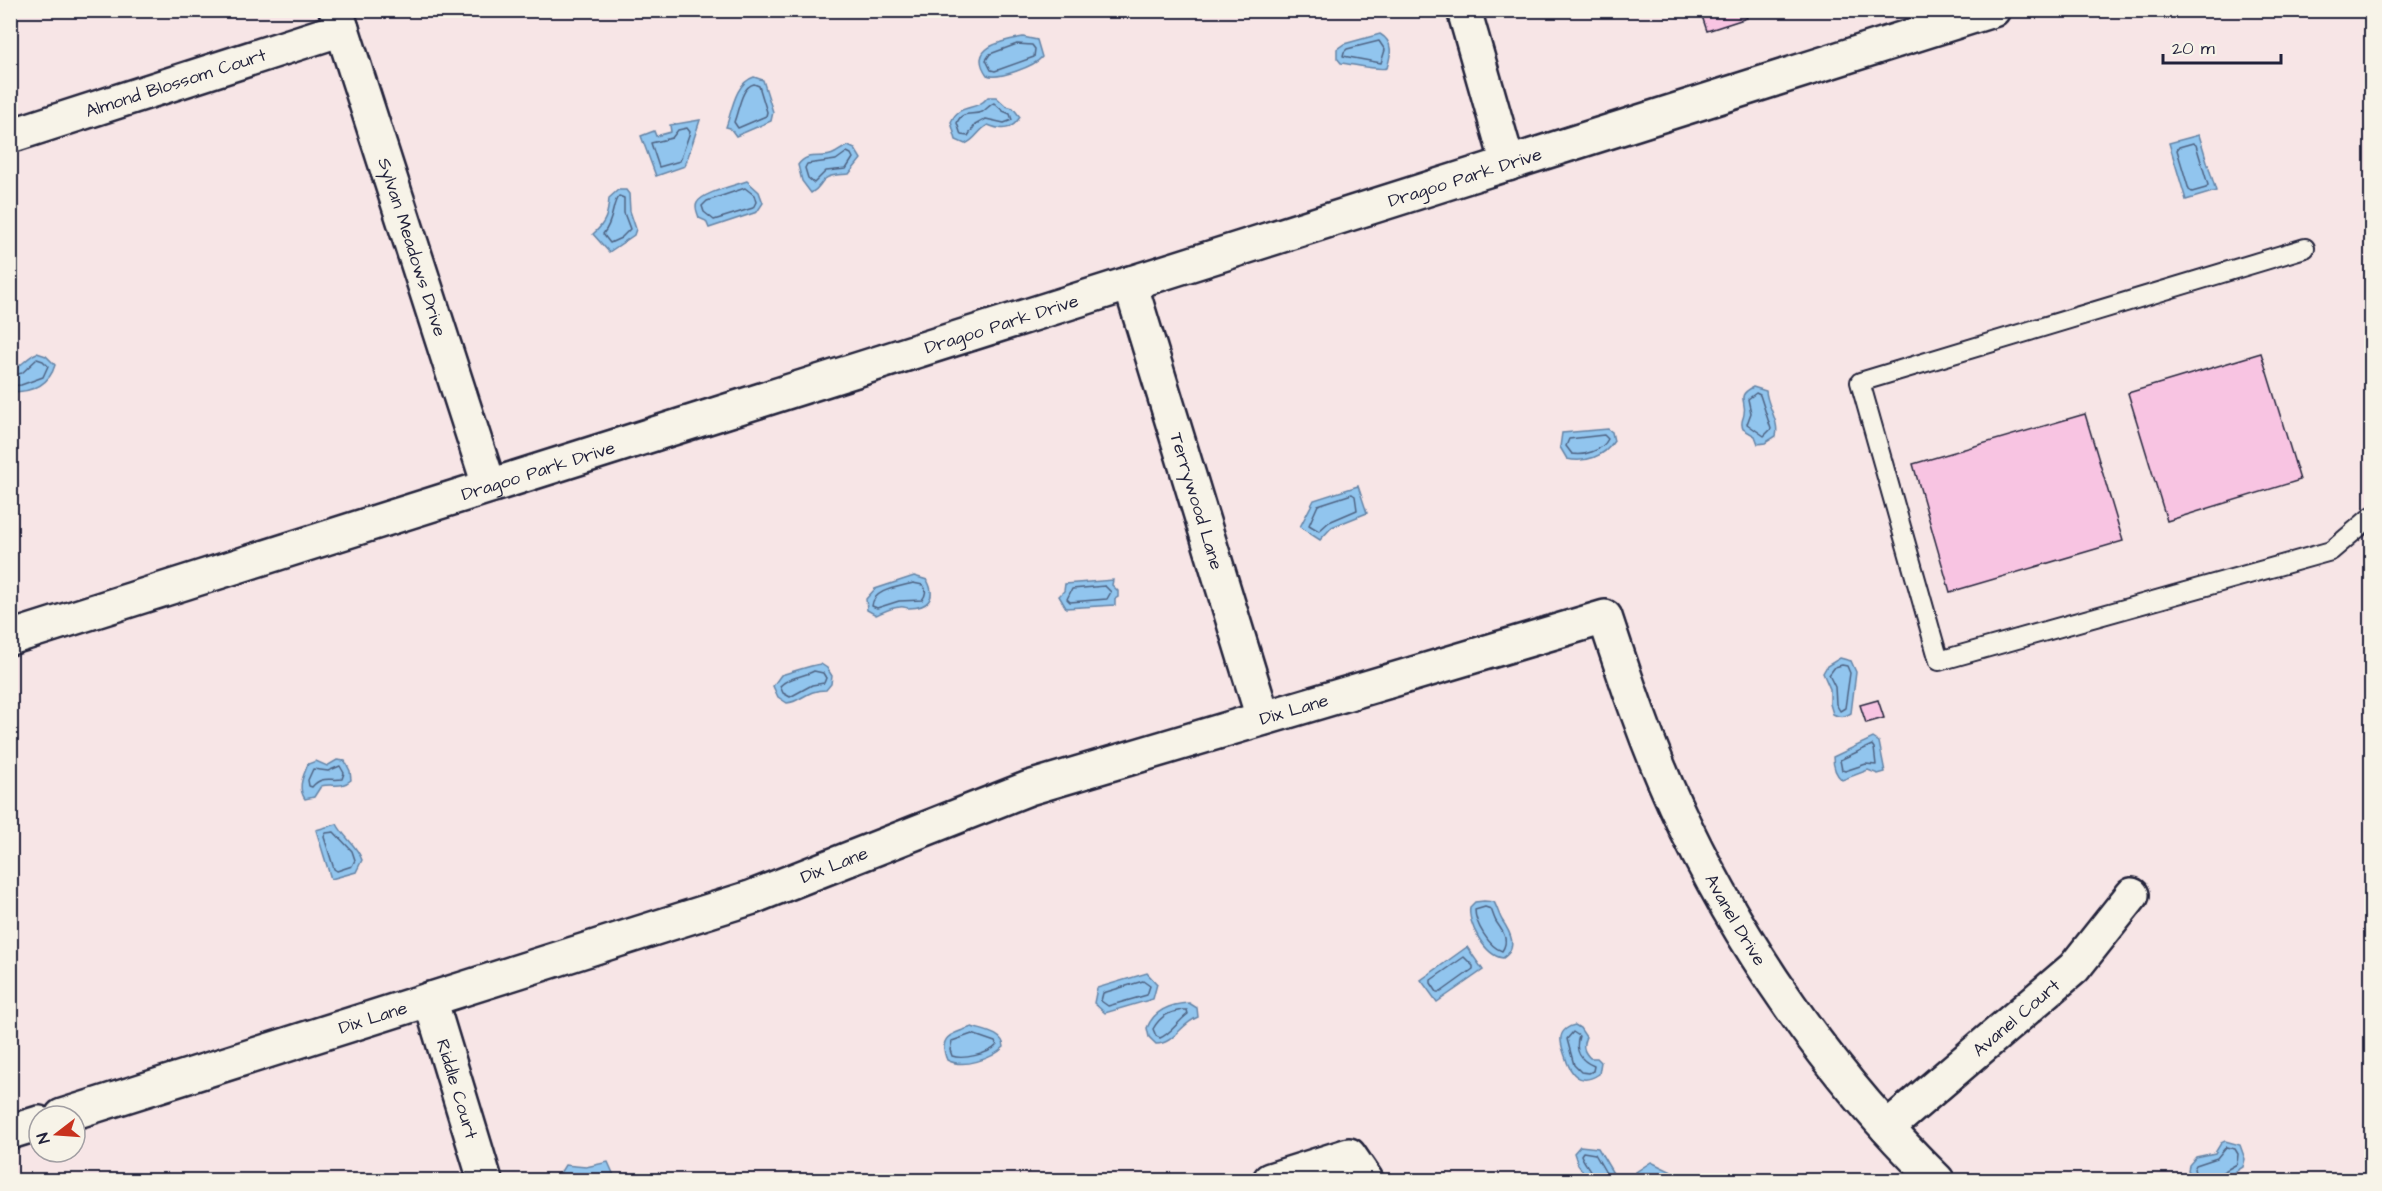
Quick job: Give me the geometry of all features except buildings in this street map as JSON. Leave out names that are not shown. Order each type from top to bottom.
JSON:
[{"type":"street","points":[[1464,10],[1508,164]]},
{"type":"street","name":"Dragoo Park Drive","points":[[10,638],[1508,164],[1974,13]]},
{"type":"street","name":"Almond Blossom Court","points":[[10,136],[339,20]]},
{"type":"street","name":"Sylvan Meadows Drive","points":[[339,20],[489,485]]},
{"type":"street","name":"Terrywood Lane","points":[[1130,283],[1263,718]]},
{"type":"street","name":"Dix Lane","points":[[87,1108],[750,898],[1029,788],[1605,617]]},
{"type":"street","name":"Avanel Drive","points":[[1605,617],[1634,707],[1676,806],[1723,897],[1778,987],[1832,1062],[1887,1128],[1937,1180]]},
{"type":"street","name":"Avanel Court","points":[[1887,1128],[2074,968],[2132,895]]},
{"type":"street","name":"Riddle Court","points":[[430,999],[485,1180]]},
{"type":"street","points":[[10,1132],[27,1127]]},
{"type":"street","points":[[1270,1180],[1358,1168]]},
{"type":"lane","points":[[2306,248],[1860,382],[1939,661],[2331,551],[2372,516]]},
{"type":"water","points":[[1380,34],[1389,45],[1387,68],[1341,63],[1337,58],[1337,49],[1344,44]]},
{"type":"water","points":[[1023,37],[1037,40],[1042,57],[1016,71],[999,76],[987,75],[981,58],[984,52],[997,43]]},
{"type":"water","points":[[754,77],[763,80],[773,112],[771,121],[736,136],[730,128],[726,127],[732,106],[742,85]]},
{"type":"water","points":[[988,97],[996,97],[1006,106],[1013,108],[1020,117],[1014,125],[1006,128],[988,125],[965,144],[956,140],[951,122],[955,116],[963,110],[978,105]]},
{"type":"water","points":[[700,120],[685,166],[656,176],[641,136],[654,131],[656,136],[671,132],[670,125]]},
{"type":"water","points":[[2199,135],[2216,191],[2186,200],[2169,143]]},
{"type":"water","points":[[848,146],[855,149],[861,159],[849,174],[827,177],[811,193],[802,181],[798,165],[806,158],[830,155]]},
{"type":"water","points":[[747,181],[759,192],[763,203],[757,212],[709,228],[706,221],[699,218],[696,207],[700,199]]},
{"type":"water","points":[[618,190],[626,190],[629,194],[630,211],[636,229],[634,235],[609,252],[593,234],[606,218],[609,198]]},
{"type":"water","points":[[37,353],[46,356],[55,365],[48,378],[32,389],[11,392],[11,371]]},
{"type":"water","points":[[1753,387],[1766,391],[1775,420],[1776,436],[1765,443],[1758,444],[1755,436],[1742,426],[1745,409],[1743,396]]},
{"type":"water","points":[[1608,429],[1612,432],[1614,441],[1610,447],[1594,458],[1567,459],[1560,447],[1562,433]]},
{"type":"water","points":[[1358,486],[1367,513],[1332,527],[1320,540],[1300,527],[1314,500]]},
{"type":"water","points":[[914,576],[927,580],[930,586],[931,597],[926,604],[916,608],[894,608],[876,615],[867,610],[866,599],[875,589]]},
{"type":"water","points":[[1113,580],[1112,585],[1118,591],[1115,605],[1066,608],[1059,596],[1064,591],[1065,584]]},
{"type":"water","points":[[1840,658],[1851,661],[1856,672],[1851,713],[1838,716],[1833,714],[1830,689],[1823,673],[1827,666]]},
{"type":"water","points":[[821,664],[832,676],[831,684],[826,690],[813,692],[787,703],[778,697],[773,686],[781,675]]},
{"type":"water","points":[[1873,738],[1879,742],[1885,772],[1878,774],[1868,770],[1842,780],[1835,770],[1833,757]]},
{"type":"water","points":[[337,760],[345,761],[351,780],[340,785],[321,786],[314,797],[305,799],[301,786],[308,764],[316,761],[327,766]]},
{"type":"water","points":[[337,824],[362,860],[356,872],[331,879],[316,830]]},
{"type":"water","points":[[1475,902],[1494,902],[1512,940],[1511,950],[1503,958],[1496,956],[1484,945],[1471,921],[1470,907]]},
{"type":"water","points":[[1467,947],[1483,970],[1437,1002],[1421,980]]},
{"type":"water","points":[[1147,973],[1157,984],[1153,999],[1105,1013],[1094,1003],[1097,988]]},
{"type":"water","points":[[1189,1003],[1197,1008],[1198,1017],[1186,1024],[1168,1041],[1156,1044],[1149,1037],[1147,1028],[1154,1017],[1164,1009]]},
{"type":"water","points":[[1575,1025],[1586,1037],[1584,1048],[1586,1053],[1590,1058],[1597,1058],[1601,1062],[1599,1074],[1592,1078],[1577,1077],[1567,1062],[1561,1039],[1568,1027]]},
{"type":"water","points":[[972,1027],[997,1036],[1003,1042],[1004,1047],[985,1059],[969,1063],[954,1063],[947,1060],[944,1046],[949,1037]]},
{"type":"water","points":[[2225,1141],[2240,1145],[2245,1159],[2243,1167],[2222,1180],[2195,1180],[2188,1170],[2189,1165],[2196,1157],[2215,1153]]},
{"type":"water","points":[[1580,1146],[1598,1148],[1617,1180],[1589,1180],[1578,1165],[1574,1153]]},
{"type":"water","points":[[608,1162],[616,1180],[558,1180],[557,1178],[565,1165],[586,1167]]},
{"type":"water","points":[[1651,1162],[1680,1176],[1681,1180],[1643,1180],[1636,1172]]}]
